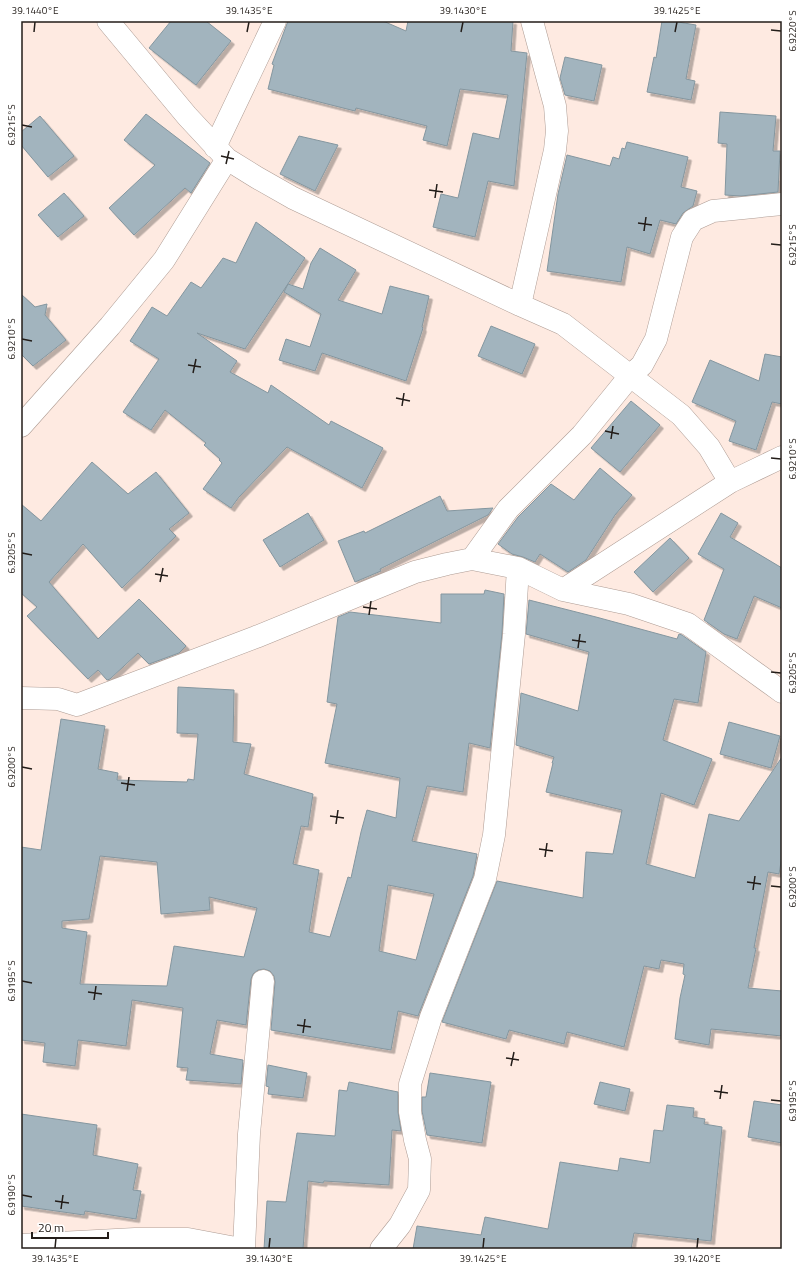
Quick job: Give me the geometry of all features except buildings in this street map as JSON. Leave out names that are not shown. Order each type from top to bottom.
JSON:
[{"type":"street","points":[[108,21],[187,116],[221,153],[256,177],[294,198],[563,324],[681,415],[709,447],[730,482]]},
{"type":"street","points":[[21,426],[110,326],[164,260],[221,153],[275,21]]},
{"type":"street","points":[[520,305],[555,150],[557,131],[555,106],[532,21]]},
{"type":"street","points":[[472,559],[508,509],[582,435],[630,376],[642,365],[656,339],[682,237],[693,220],[713,211],[782,204]]},
{"type":"street","points":[[563,590],[730,482],[782,457]]},
{"type":"street","points":[[21,698],[58,699],[77,705],[256,637],[415,572],[472,559],[518,568],[563,590],[629,604],[688,624],[782,692]]},
{"type":"street","points":[[381,1249],[400,1225],[419,1190],[420,1159],[410,1112],[410,1084],[431,1017],[485,878],[494,835],[514,634],[518,568]]},
{"type":"street","points":[[21,1244],[135,1239],[188,1239],[242,1249],[249,1134],[264,981]]}]
